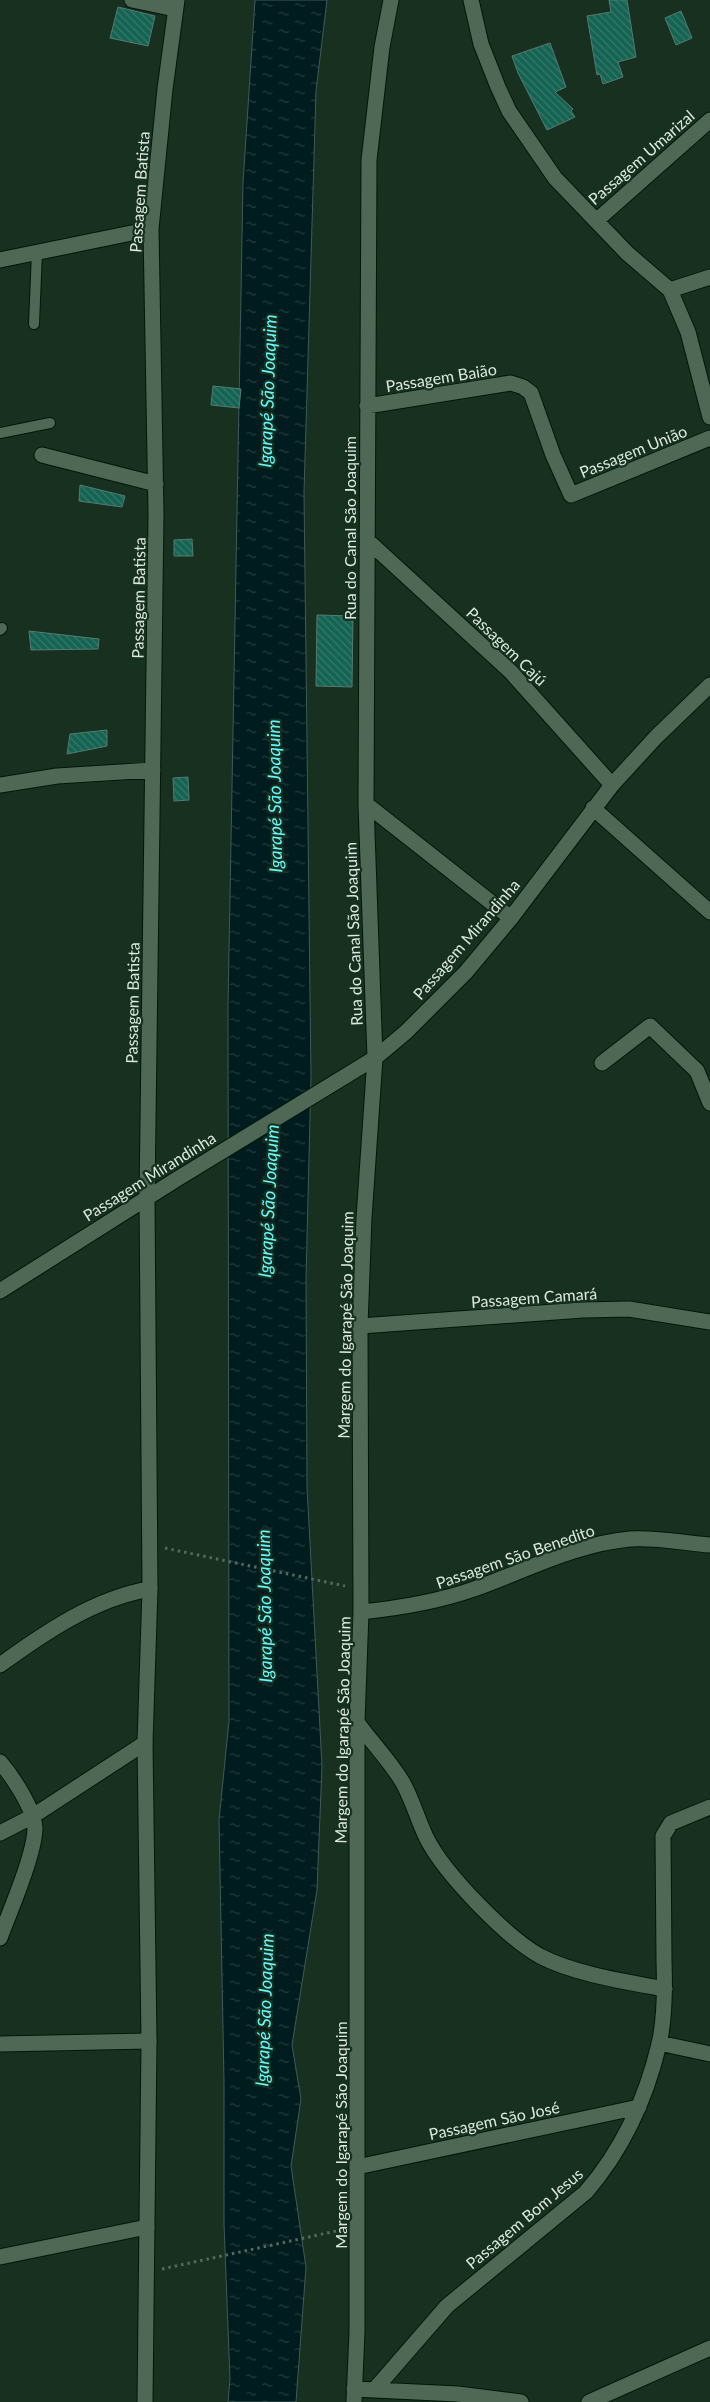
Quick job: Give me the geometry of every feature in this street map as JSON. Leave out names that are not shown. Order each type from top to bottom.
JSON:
[{"type":"street","points":[[132,0],[176,4]]},
{"type":"street","name":"Rua do Canal São Joaquim","points":[[375,1058],[366,804],[369,160],[382,47],[391,0]]},
{"type":"street","points":[[471,0],[481,44],[509,111],[555,178],[627,253],[670,290],[688,332],[710,416]]},
{"type":"street","name":"Passagem Batista","points":[[147,1197],[156,484],[151,229],[176,4]]},
{"type":"street","name":"Passagem Umarizal","points":[[596,220],[710,120]]},
{"type":"street","points":[[0,260],[151,229]]},
{"type":"street","points":[[670,290],[710,277]]},
{"type":"street","name":"Passagem Baião","points":[[367,406],[511,383],[523,387],[531,393],[568,493]]},
{"type":"street","name":"Passagem União","points":[[568,493],[573,494],[710,438]]},
{"type":"street","points":[[42,455],[156,484]]},
{"type":"street","name":"Passagem Cajú","points":[[368,541],[511,672],[612,785]]},
{"type":"street","name":"Passagem Mirandinha","points":[[0,1291],[147,1197],[375,1058],[444,996],[511,918],[612,785],[656,736],[710,685]]},
{"type":"street","points":[[0,785],[57,776],[153,770]]},
{"type":"street","points":[[366,804],[511,918]]},
{"type":"street","points":[[593,808],[710,912]]},
{"type":"street","points":[[602,1063],[650,1026],[697,1071],[710,1103]]},
{"type":"street","name":"Margem do Igarapé São Joaquim","points":[[354,2395],[357,2332],[358,1722],[362,1612],[360,1326],[364,1218],[375,1058]]},
{"type":"street","points":[[145,2402],[149,2041],[145,1743],[150,1589],[147,1197]]},
{"type":"street","name":"Passagem Camará","points":[[360,1326],[620,1309],[710,1322]]},
{"type":"street","name":"Passagem São Benedito","points":[[362,1612],[434,1601],[474,1589],[544,1560],[598,1545],[630,1539],[710,1545]]},
{"type":"street","points":[[0,1665],[91,1608],[118,1595],[150,1589]]},
{"type":"street","points":[[358,1722],[402,1783],[428,1840],[444,1864],[460,1883],[518,1940],[541,1956],[603,1978],[665,1989]]},
{"type":"street","points":[[0,1833],[32,1816],[145,1743]]},
{"type":"street","points":[[0,1762],[10,1774],[32,1816],[35,1828],[32,1845],[0,1938]]},
{"type":"street","name":"Passagem Bom Jesus","points":[[375,2389],[448,2306],[586,2192],[603,2172],[620,2146],[639,2107],[659,2043],[665,1989],[663,1836],[671,1823],[710,1807]]},
{"type":"street","points":[[0,2044],[149,2041]]},
{"type":"street","points":[[659,2043],[710,2054]]},
{"type":"street","name":"Passagem São José","points":[[357,2167],[639,2107]]},
{"type":"street","points":[[0,2258],[147,2227]]},
{"type":"street","points":[[589,2402],[710,2348]]},
{"type":"street","points":[[354,2395],[375,2389],[458,2394],[521,2402]]},
{"type":"lane","points":[[34,324],[37,252]]},
{"type":"lane","points":[[0,433],[50,423]]},
{"type":"path","points":[[150,1545],[348,1587]]},
{"type":"path","points":[[146,2272],[321,2234]]},
{"type":"water","name":"Igarapé São Joaquim","points":[[255,0],[327,0],[316,91],[304,492],[311,1078],[306,1278],[307,1487],[322,1766],[317,1890],[292,2045],[301,2099],[291,2166],[306,2267],[296,2402],[228,2402],[230,2379],[224,2224],[224,2081],[219,1820],[229,1721],[228,1006],[243,183]]},
{"type":"building","points":[[609,0],[627,0],[636,57],[618,62],[623,77],[603,84],[600,74],[597,75],[587,16],[611,12]]},
{"type":"building","points":[[118,7],[155,16],[148,46],[110,38]]},
{"type":"building","points":[[681,11],[692,38],[676,45],[665,18]]},
{"type":"building","points":[[550,43],[566,87],[555,92],[573,109],[571,111],[575,117],[547,130],[518,73],[512,56]]},
{"type":"building","points":[[213,386],[241,389],[239,408],[211,405]]},
{"type":"building","points":[[80,485],[125,496],[122,507],[79,501]]},
{"type":"building","points":[[192,539],[193,556],[174,556],[174,540]]},
{"type":"building","points":[[317,615],[353,616],[352,687],[316,686]]},
{"type":"building","points":[[29,631],[99,639],[98,649],[31,650]]},
{"type":"building","points":[[107,730],[107,746],[67,754],[70,734]]},
{"type":"building","points":[[188,777],[189,800],[174,801],[173,778]]}]
